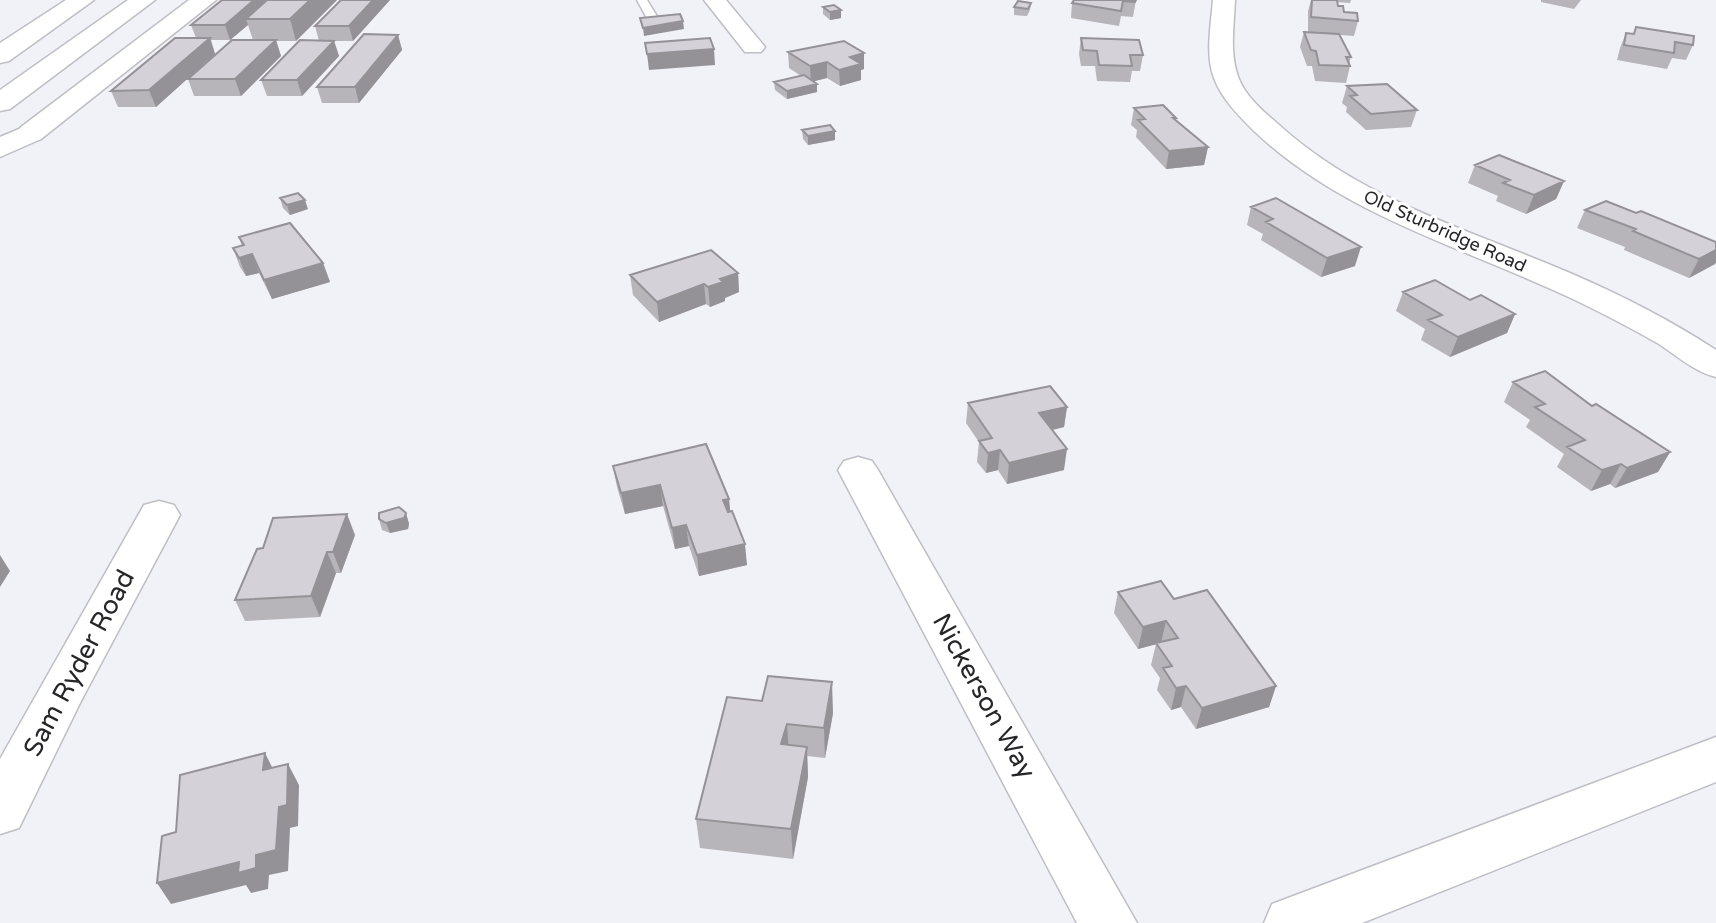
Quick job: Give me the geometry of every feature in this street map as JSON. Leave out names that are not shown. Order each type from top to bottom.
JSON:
[{"type":"main road","points":[[0,55],[82,0]]},
{"type":"main road","points":[[0,103],[143,0]]},
{"type":"main road","points":[[0,148],[31,133],[204,0]]},
{"type":"main road","points":[[0,138],[31,133]]},
{"type":"street","points":[[715,0],[753,47]]},
{"type":"street","name":"Old Sturbridge Road","points":[[1224,0],[1221,55],[1226,78],[1240,102],[1302,158],[1357,192],[1423,225],[1595,297],[1716,366]]},
{"type":"street","name":"Nickerson Way","points":[[858,470],[1108,923]]},
{"type":"street","name":"Sam Ryder Road","points":[[0,811],[58,697],[159,515]]},
{"type":"street","points":[[1293,923],[1716,759]]},
{"type":"lane","points":[[642,0],[652,18]]},
{"type":"building","points":[[222,0],[254,0],[225,25],[191,25]]},
{"type":"building","points":[[267,0],[310,0],[290,19],[246,19]]},
{"type":"building","points":[[341,0],[373,0],[349,26],[315,26]]},
{"type":"building","points":[[1074,0],[1136,0],[1123,1],[1121,11],[1072,3]]},
{"type":"building","points":[[1312,0],[1337,0],[1344,12],[1357,13],[1358,21],[1311,17]]},
{"type":"building","points":[[1018,1],[1031,3],[1028,9],[1014,7]]},
{"type":"building","points":[[834,5],[841,10],[830,12],[823,7]]},
{"type":"building","points":[[680,14],[683,21],[643,28],[640,18]]},
{"type":"building","points":[[1636,27],[1694,36],[1693,45],[1675,42],[1674,53],[1624,45],[1626,33],[1634,34]]},
{"type":"building","points":[[1304,32],[1339,34],[1351,57],[1346,57],[1350,66],[1319,65],[1316,51],[1311,50]]},
{"type":"building","points":[[364,34],[398,35],[355,87],[317,87]]},
{"type":"building","points":[[175,38],[210,38],[149,90],[111,91]]},
{"type":"building","points":[[710,38],[714,49],[647,54],[645,43]]},
{"type":"building","points":[[1081,38],[1139,40],[1143,55],[1130,55],[1132,66],[1099,65],[1097,51],[1083,50]]},
{"type":"building","points":[[232,40],[276,40],[235,79],[188,79]]},
{"type":"building","points":[[300,40],[334,41],[297,80],[261,80]]},
{"type":"building","points":[[844,41],[864,53],[850,57],[861,64],[839,70],[827,62],[810,66],[788,52]]},
{"type":"building","points":[[804,75],[817,84],[787,91],[774,82]]},
{"type":"building","points":[[1387,84],[1417,110],[1371,114],[1350,96],[1357,95],[1347,86]]},
{"type":"building","points":[[1163,105],[1176,118],[1173,118],[1208,147],[1169,151],[1138,120],[1145,119],[1134,108]]},
{"type":"building","points":[[830,125],[835,131],[808,136],[802,130]]},
{"type":"building","points":[[1499,155],[1564,181],[1534,195],[1503,183],[1510,180],[1475,165]]},
{"type":"building","points":[[298,193],[305,200],[287,205],[280,198]]},
{"type":"building","points":[[1276,198],[1361,247],[1327,258],[1266,222],[1273,219],[1251,207]]},
{"type":"building","points":[[1606,201],[1636,213],[1641,211],[1716,242],[1716,250],[1699,259],[1633,231],[1636,229],[1585,210]]},
{"type":"building","points":[[290,223],[323,263],[264,280],[252,254],[239,258],[233,248],[244,245],[239,237]]},
{"type":"building","points":[[711,250],[738,273],[720,279],[723,282],[708,287],[704,284],[657,302],[630,275]]},
{"type":"building","points":[[1435,280],[1470,300],[1481,295],[1515,314],[1458,337],[1428,320],[1442,315],[1403,292]]},
{"type":"building","points":[[1545,371],[1592,406],[1596,404],[1670,452],[1627,468],[1621,464],[1602,470],[1567,447],[1585,440],[1535,407],[1545,404],[1513,382]]},
{"type":"building","points":[[1050,386],[1067,407],[1039,413],[1067,449],[1009,463],[1000,450],[988,453],[979,441],[992,438],[968,403]]},
{"type":"building","points":[[706,444],[729,499],[723,500],[728,512],[732,511],[745,544],[697,555],[686,525],[672,528],[660,485],[621,493],[613,466]]},
{"type":"building","points":[[399,507],[406,513],[404,518],[386,523],[379,519],[379,513]]},
{"type":"building","points":[[347,514],[333,552],[327,552],[311,596],[235,600],[257,549],[263,548],[273,518]]},
{"type":"building","points":[[1161,581],[1174,599],[1207,590],[1276,686],[1202,708],[1186,686],[1176,688],[1163,668],[1172,666],[1156,643],[1178,638],[1166,621],[1143,627],[1118,592]]},
{"type":"building","points":[[768,676],[832,682],[824,728],[787,724],[781,744],[807,747],[791,829],[696,819],[727,697],[762,701]]},
{"type":"building","points":[[265,753],[263,770],[288,764],[287,805],[279,807],[276,850],[256,855],[256,868],[238,873],[239,862],[157,883],[162,836],[176,832],[180,775]]}]
